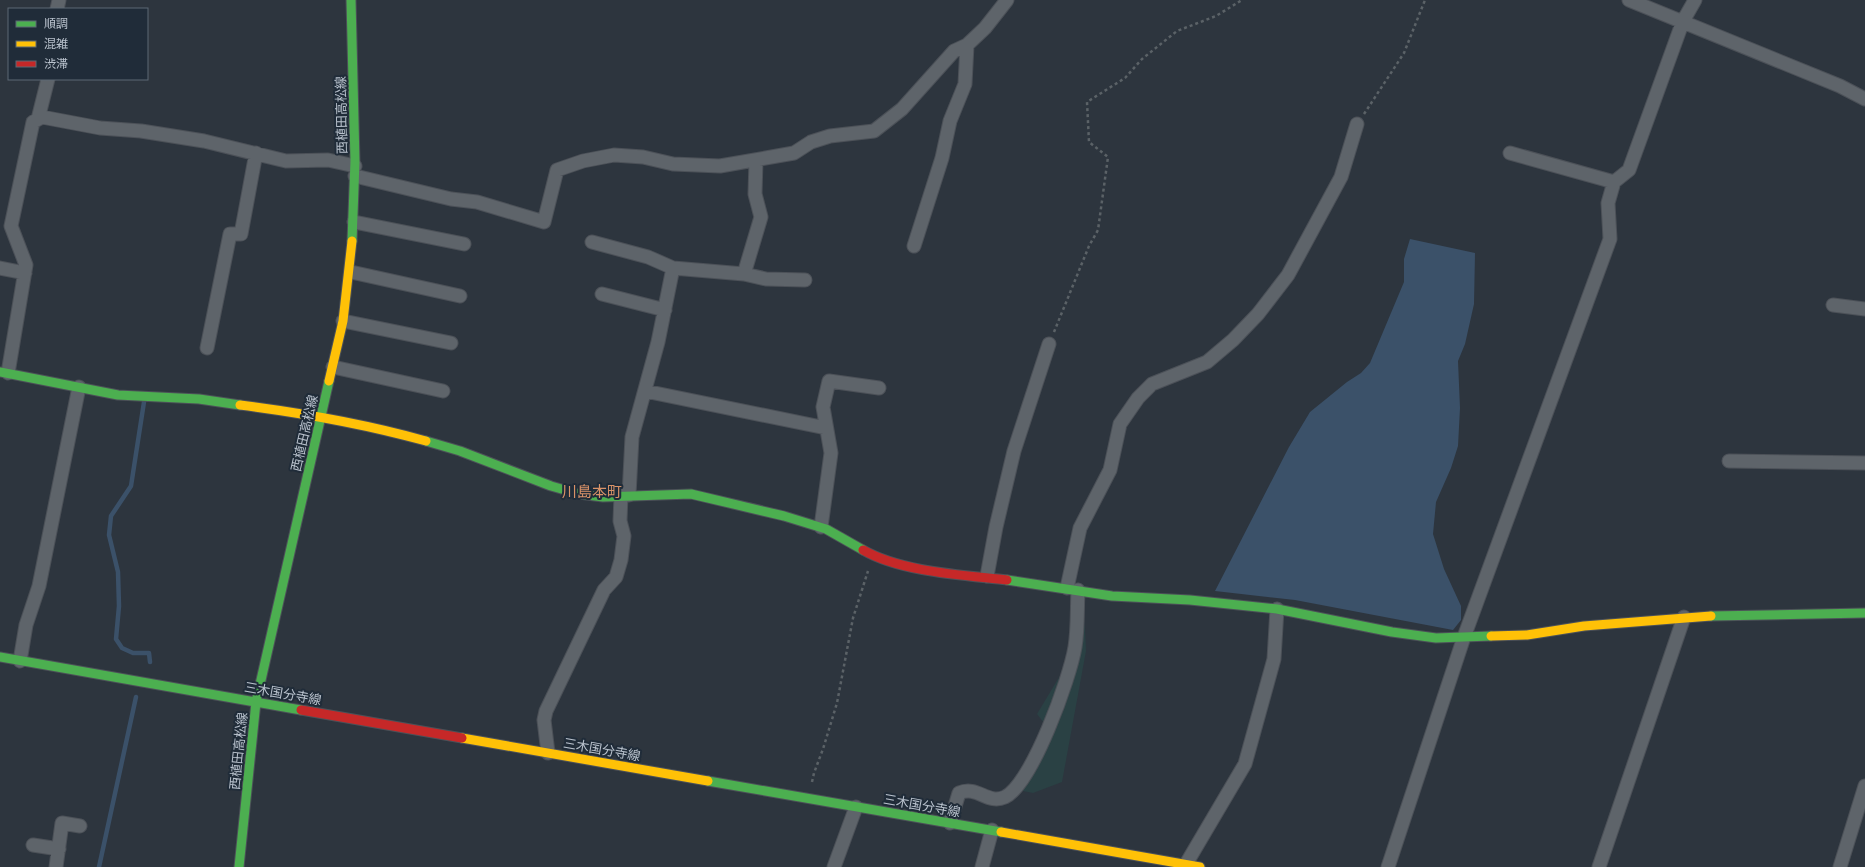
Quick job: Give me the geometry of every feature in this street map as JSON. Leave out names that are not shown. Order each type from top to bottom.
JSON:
[{"type":"main road","name":"西植田高松線","points":[[239,867],[256,702],[333,367],[343,321],[351,272],[355,171],[351,0]]},
{"type":"main road","points":[[4,372],[118,395],[199,399],[321,416],[390,431],[460,451],[551,486],[579,494],[603,497],[625,495],[691,494],[784,516],[821,527],[873,556],[920,569],[988,576],[1112,596],[1190,600],[1277,609],[1392,632],[1436,638],[1527,635],[1584,626],[1684,617],[1865,613]]},
{"type":"main road","name":"三木国分寺線","points":[[0,657],[1200,867]]},
{"type":"street","points":[[4,372],[26,266],[12,226],[33,122],[42,117],[100,128],[141,131],[196,140],[286,161],[328,160],[355,171],[451,199],[478,202],[544,222],[557,170],[583,161],[614,155],[643,157],[673,164],[720,166],[794,153],[811,142],[830,136],[874,131],[902,109],[954,51],[966,45],[985,28],[1007,0]]},
{"type":"street","points":[[1630,0],[1840,86],[1865,99]]},
{"type":"street","points":[[1388,867],[1464,637],[1610,239],[1608,203],[1614,182],[1629,170],[1683,21],[1695,0]]},
{"type":"street","points":[[914,246],[942,158],[950,121],[965,84],[966,45]]},
{"type":"street","points":[[38,119],[48,80]]},
{"type":"street","points":[[950,823],[959,793],[966,790],[977,792],[990,799],[1000,799],[1007,796],[1018,785],[1034,760],[1068,680],[1075,647],[1073,589],[1080,528],[1110,470],[1120,424],[1138,398],[1152,384],[1207,362],[1233,340],[1258,314],[1288,275],[1341,177],[1357,124]]},
{"type":"street","points":[[207,348],[230,234],[241,234],[256,153]]},
{"type":"street","points":[[1510,153],[1614,182]]},
{"type":"street","points":[[744,274],[761,218],[755,194],[756,160]]},
{"type":"street","points":[[354,222],[464,244]]},
{"type":"street","points":[[592,242],[648,257],[673,268],[744,274],[766,279],[805,280]]},
{"type":"street","points":[[0,268],[25,273]]},
{"type":"street","points":[[548,753],[544,720],[546,711],[604,590],[616,577],[621,560],[624,536],[620,521],[625,495],[632,437],[645,392],[665,310],[673,268]]},
{"type":"street","points":[[351,272],[460,296]]},
{"type":"street","points":[[602,294],[665,310]]},
{"type":"street","points":[[1833,305],[1865,309]]},
{"type":"street","points":[[343,321],[451,344]]},
{"type":"street","points":[[988,576],[996,527],[1014,451],[1049,344]]},
{"type":"street","points":[[333,367],[443,391]]},
{"type":"street","points":[[821,527],[831,453],[823,407],[829,381],[879,388]]},
{"type":"street","points":[[20,660],[26,625],[39,586],[79,387]]},
{"type":"street","points":[[645,392],[826,428]]},
{"type":"street","points":[[1729,460],[1865,463]]},
{"type":"street","points":[[1186,864],[1244,764],[1274,659],[1277,609]]},
{"type":"street","points":[[1599,867],[1684,617]]},
{"type":"street","points":[[1840,867],[1865,786]]},
{"type":"street","points":[[834,867],[856,807]]},
{"type":"street","points":[[56,867],[62,823],[80,826]]},
{"type":"street","points":[[982,867],[992,830]]},
{"type":"street","points":[[33,845],[59,849]]},
{"type":"path","points":[[1049,344],[1089,246],[1098,230],[1108,157],[1089,142],[1087,102],[1125,78],[1142,59],[1177,31],[1216,16],[1242,0]]},
{"type":"path","points":[[1357,124],[1404,53],[1425,0]]},
{"type":"path","points":[[809,799],[814,773],[837,703],[853,618],[873,556]]},
{"type":"green space","points":[[1081,610],[1085,628],[1086,651],[1062,782],[1033,793],[1018,790],[1051,732],[1037,714],[1067,664]]},
{"type":"water","points":[[1410,239],[1475,253],[1474,304],[1465,344],[1458,361],[1460,408],[1458,446],[1451,468],[1436,502],[1433,534],[1444,569],[1461,606],[1461,620],[1453,630],[1295,600],[1215,591],[1289,447],[1310,412],[1347,382],[1361,373],[1370,363],[1404,282],[1404,259]]},
{"type":"waterway","points":[[144,402],[131,486],[111,516],[109,535],[118,572],[119,606],[116,639],[122,648],[133,653],[149,653],[150,662]]},
{"type":"waterway","points":[[99,867],[136,697]]},
{"type":"traffic: fast","points":[[351,0],[355,161],[352,241]]},
{"type":"traffic: fast","points":[[0,372],[118,395],[199,399],[240,405]]},
{"type":"traffic: fast","points":[[239,867],[256,702],[329,381]]},
{"type":"traffic: fast","points":[[426,441],[460,451],[551,486],[579,494],[603,497],[691,494],[784,516],[826,529],[863,550]]},
{"type":"traffic: fast","points":[[1007,580],[1112,596],[1190,600],[1277,609],[1392,632],[1436,638],[1491,636]]},
{"type":"traffic: fast","points":[[1711,616],[1865,613]]},
{"type":"traffic: fast","points":[[0,657],[301,710]]},
{"type":"traffic: fast","points":[[708,781],[1001,832]]},
{"type":"traffic: slow","points":[[329,381],[343,321],[352,241]]},
{"type":"traffic: slow","points":[[240,405],[334,420],[380,429],[426,441]]},
{"type":"traffic: slow","points":[[1491,636],[1527,635],[1584,626],[1711,616]]},
{"type":"traffic: slow","points":[[462,738],[708,781]]},
{"type":"traffic: slow","points":[[1001,832],[1200,867]]},
{"type":"traffic: jam","points":[[863,550],[878,557],[914,568],[1007,580]]},
{"type":"traffic: jam","points":[[301,710],[462,738]]},
{"type":"district","name":"川島本町","points":[[592,491]]}]
